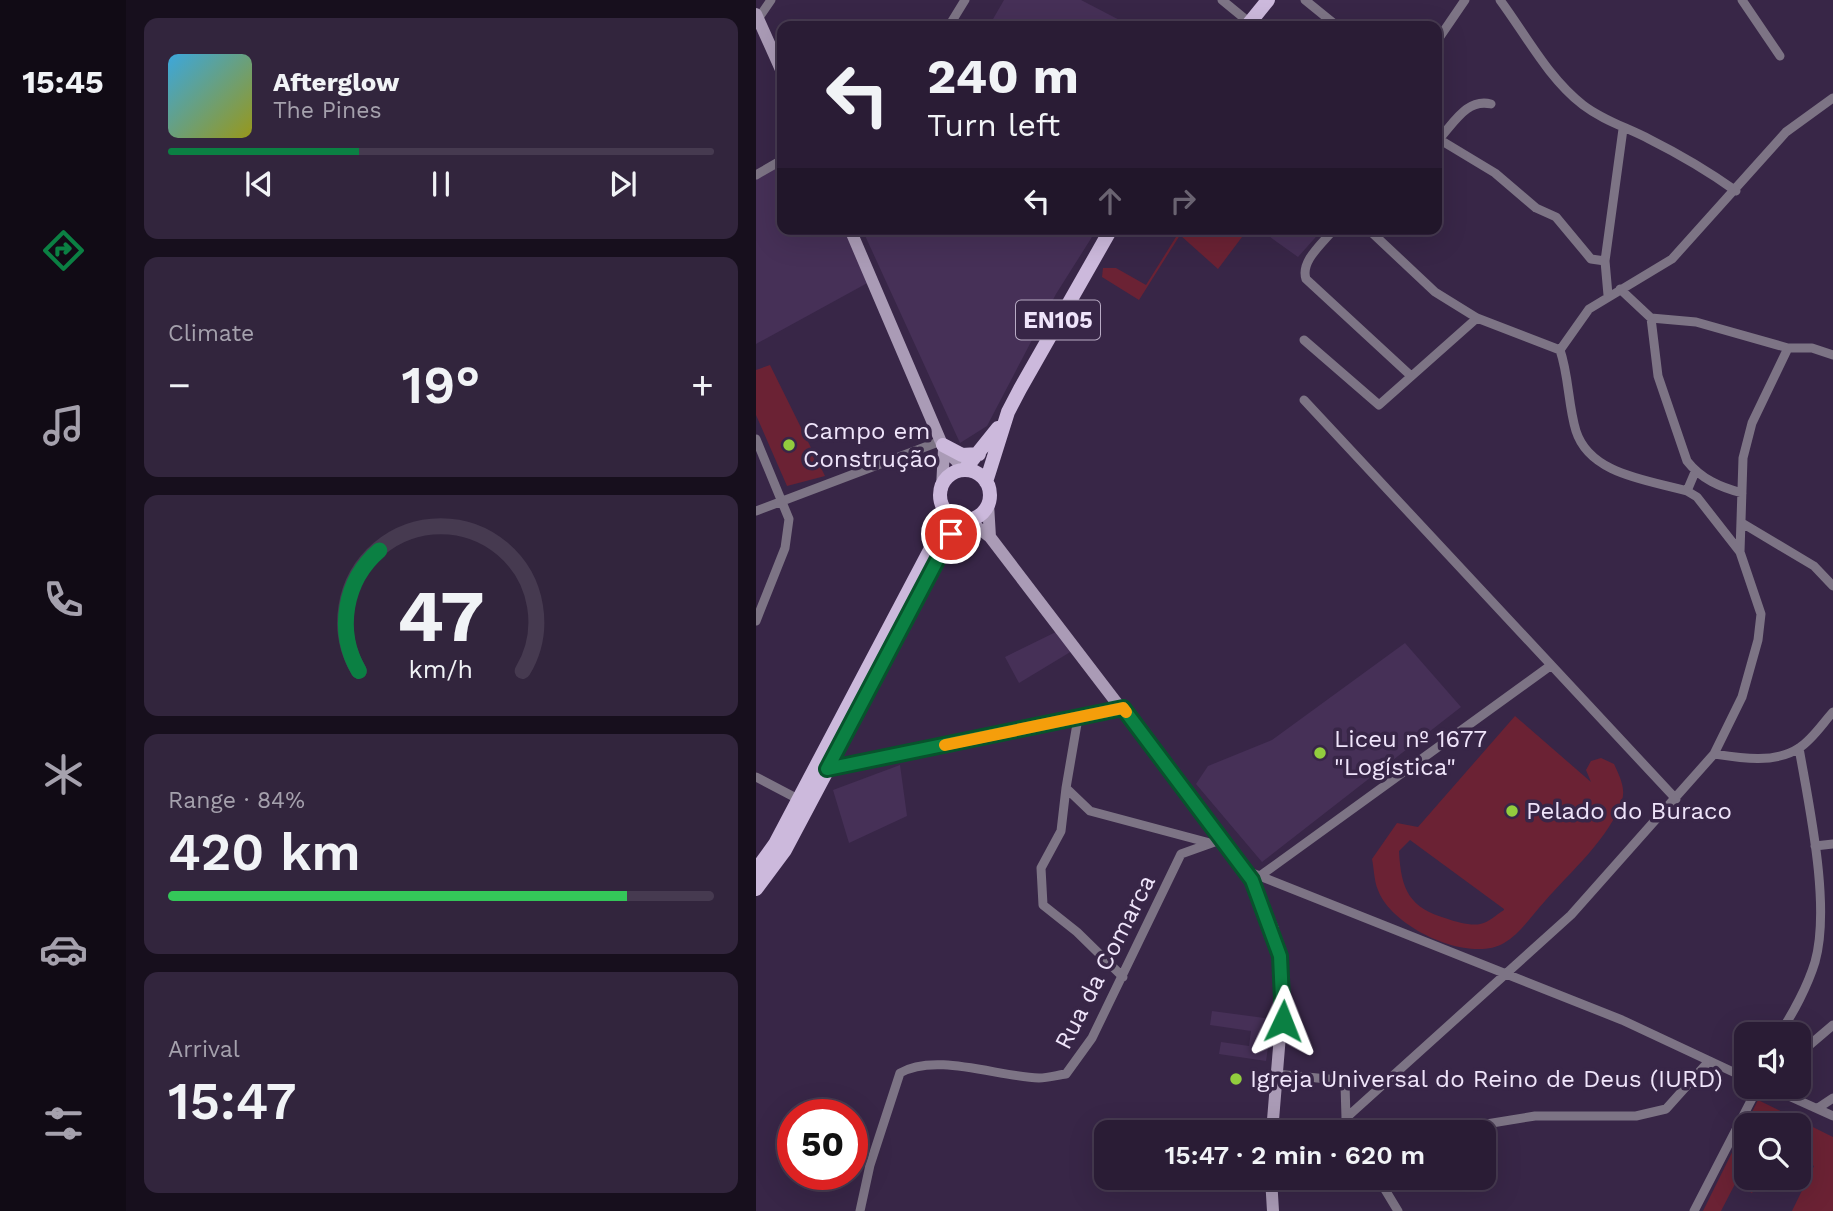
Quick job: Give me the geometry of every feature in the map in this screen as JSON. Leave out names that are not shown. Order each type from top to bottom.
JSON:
[{"type":"main road","points":[[1251,21],[1268,0]]},
{"type":"main road","points":[[757,17],[760,33],[777,63]]},
{"type":"main road","points":[[853,235],[943,445],[965,469],[986,482]]},
{"type":"main road","name":"EN105","points":[[942,488],[952,474],[965,469],[1009,412],[1108,235]]},
{"type":"main road","name":"EN105","points":[[988,504],[989,489],[986,482],[1009,412]]},
{"type":"main road","points":[[943,445],[962,455],[979,453]]},
{"type":"main road","points":[[943,445],[941,501],[959,518],[990,537],[1223,839],[1245,870],[1260,898],[1280,956],[1283,1021],[1273,1120]]},
{"type":"main road","points":[[959,518],[978,517],[988,504]]},
{"type":"main road","points":[[988,504],[990,537]]},
{"type":"main road","points":[[756,888],[785,850],[959,518]]},
{"type":"main road","points":[[756,870],[775,844],[959,518]]},
{"type":"main road","points":[[1272,1190],[1273,1211]]},
{"type":"street","points":[[757,17],[771,0]]},
{"type":"street","points":[[951,21],[965,0]]},
{"type":"street","points":[[1222,0],[1244,21]]},
{"type":"street","points":[[1305,0],[1332,21]]},
{"type":"street","points":[[1442,34],[1465,0]]},
{"type":"street","points":[[1500,0],[1559,82],[1580,103],[1623,129],[1646,137],[1705,169],[1736,191]]},
{"type":"street","points":[[1742,0],[1780,56]]},
{"type":"street","points":[[1560,350],[1589,309],[1608,295],[1672,259],[1736,191],[1786,132],[1833,98]]},
{"type":"street","points":[[1442,135],[1470,105],[1480,102],[1491,104]]},
{"type":"street","points":[[1608,295],[1605,261],[1623,129]]},
{"type":"street","points":[[1442,141],[1495,173],[1536,208],[1556,217],[1591,259],[1605,261]]},
{"type":"street","points":[[756,175],[777,163]]},
{"type":"street","points":[[1329,235],[1306,263],[1306,279],[1410,375]]},
{"type":"street","points":[[1374,235],[1435,292],[1477,318],[1560,350]]},
{"type":"street","points":[[1620,289],[1651,318],[1696,322],[1788,348],[1812,348],[1833,355]]},
{"type":"street","points":[[1304,340],[1375,403],[1384,403],[1410,375],[1477,318]]},
{"type":"street","points":[[1651,318],[1658,376],[1687,461],[1695,472],[1709,481],[1742,492]]},
{"type":"street","points":[[1740,552],[1743,458],[1752,424],[1788,348]]},
{"type":"street","points":[[1346,1118],[1508,975],[1571,915],[1714,754],[1742,697],[1761,614],[1740,552],[1705,506],[1687,491],[1610,468],[1589,453],[1576,432],[1566,369],[1560,350]]},
{"type":"street","points":[[1304,400],[1676,799]]},
{"type":"street","points":[[756,439],[789,519],[787,541],[756,621]]},
{"type":"street","points":[[756,511],[943,445]]},
{"type":"street","points":[[1687,491],[1695,472]]},
{"type":"street","points":[[1742,523],[1814,566],[1833,586]]},
{"type":"street","points":[[1260,876],[1550,666]]},
{"type":"street","points":[[827,769],[1123,708]]},
{"type":"street","points":[[1714,754],[1747,760],[1778,756],[1799,748],[1833,712]]},
{"type":"street","points":[[1078,718],[1061,831],[1041,868],[1043,905],[1077,932],[1123,977]]},
{"type":"street","points":[[1785,1022],[1815,962],[1819,889],[1799,748]]},
{"type":"street","points":[[756,777],[798,799]]},
{"type":"street","points":[[1066,788],[1090,811],[1210,843]]},
{"type":"street","name":"Rua da Comarca","points":[[859,1211],[876,1142],[900,1073],[912,1066],[969,1069],[1040,1078],[1066,1074],[1081,1058],[1181,855],[1223,839]]},
{"type":"street","points":[[1815,846],[1833,844]]},
{"type":"street","points":[[1245,870],[1622,1020],[1734,1071]]},
{"type":"street","points":[[1811,1044],[1833,1025]]},
{"type":"street","points":[[1496,1122],[1535,1116],[1636,1116],[1666,1109],[1709,1061]]},
{"type":"street","points":[[1276,1074],[1338,1080],[1345,1084],[1346,1118]]},
{"type":"street","points":[[1818,1108],[1833,1098]]},
{"type":"street","points":[[1694,1211],[1752,1099]]},
{"type":"street","points":[[1797,1099],[1833,1116]]},
{"type":"street","points":[[1385,1190],[1398,1211]]},
{"type":"shaded area","points":[[1004,0],[1081,0],[1121,21],[992,21]]},
{"type":"shaded area","points":[[777,163],[777,235],[852,235],[871,281],[756,344],[756,175]]},
{"type":"shaded area","points":[[865,235],[1093,235],[1056,294],[987,426],[960,443]]},
{"type":"shaded area","points":[[1177,235],[1180,235],[1139,300],[1102,277],[1103,268],[1116,268],[1146,285]]},
{"type":"shaded area","points":[[1180,235],[1244,235],[1218,269]]},
{"type":"shaded area","points":[[1267,235],[1318,235],[1298,257]]},
{"type":"shaded area","name":"Campo em Construção","points":[[770,365],[825,476],[787,486],[756,415],[756,370]]},
{"type":"shaded area","points":[[1060,630],[1072,651],[1019,683],[1005,657]]},
{"type":"shaded area","name":"Liceu nº 1677 \"Logística\"","points":[[1405,643],[1461,707],[1262,862],[1196,784],[1208,766],[1272,740]]},
{"type":"shaded area","name":"Pelado do Buraco","points":[[1515,716],[1591,782],[1586,770],[1591,761],[1601,758],[1614,764],[1623,786],[1622,800],[1616,814],[1599,841],[1516,934],[1504,943],[1489,948],[1471,949],[1433,938],[1414,929],[1386,904],[1377,886],[1372,859],[1397,823],[1418,827]],"holes":[[[1410,840],[1504,909],[1489,920],[1477,924],[1455,921],[1424,909],[1416,903],[1405,887],[1399,851]]]},
{"type":"shaded area","points":[[900,765],[907,816],[849,843],[833,790]]},
{"type":"shaded area","points":[[1212,1011],[1272,1019],[1266,1061],[1219,1054],[1221,1042],[1249,1046],[1251,1031],[1210,1025]]},
{"type":"shaded area","points":[[1758,1100],[1784,1113],[1752,1113]]},
{"type":"shaded area","points":[[1811,1126],[1833,1137],[1833,1211],[1792,1211],[1802,1190],[1811,1190],[1811,1172],[1814,1166],[1811,1164]]},
{"type":"shaded area","points":[[1734,1148],[1734,1186],[1721,1211],[1703,1211]]},
{"type":"slow traffic","points":[[945,745],[1123,708],[1126,712]]},
{"type":"place","name":"Campo em Construção","points":[[789,445]]},
{"type":"place","name":"Liceu nº 1677 \"Logística\"","points":[[1320,753]]},
{"type":"place","name":"Pelado do Buraco","points":[[1512,811]]},
{"type":"place","name":"Igreja Universal do Reino de Deus (IURD)","points":[[1236,1079]]},
{"type":"route","points":[[951,534],[827,769],[1123,708],[1252,880],[1273,929],[1280,956],[1284,987],[1283,1021]]}]
